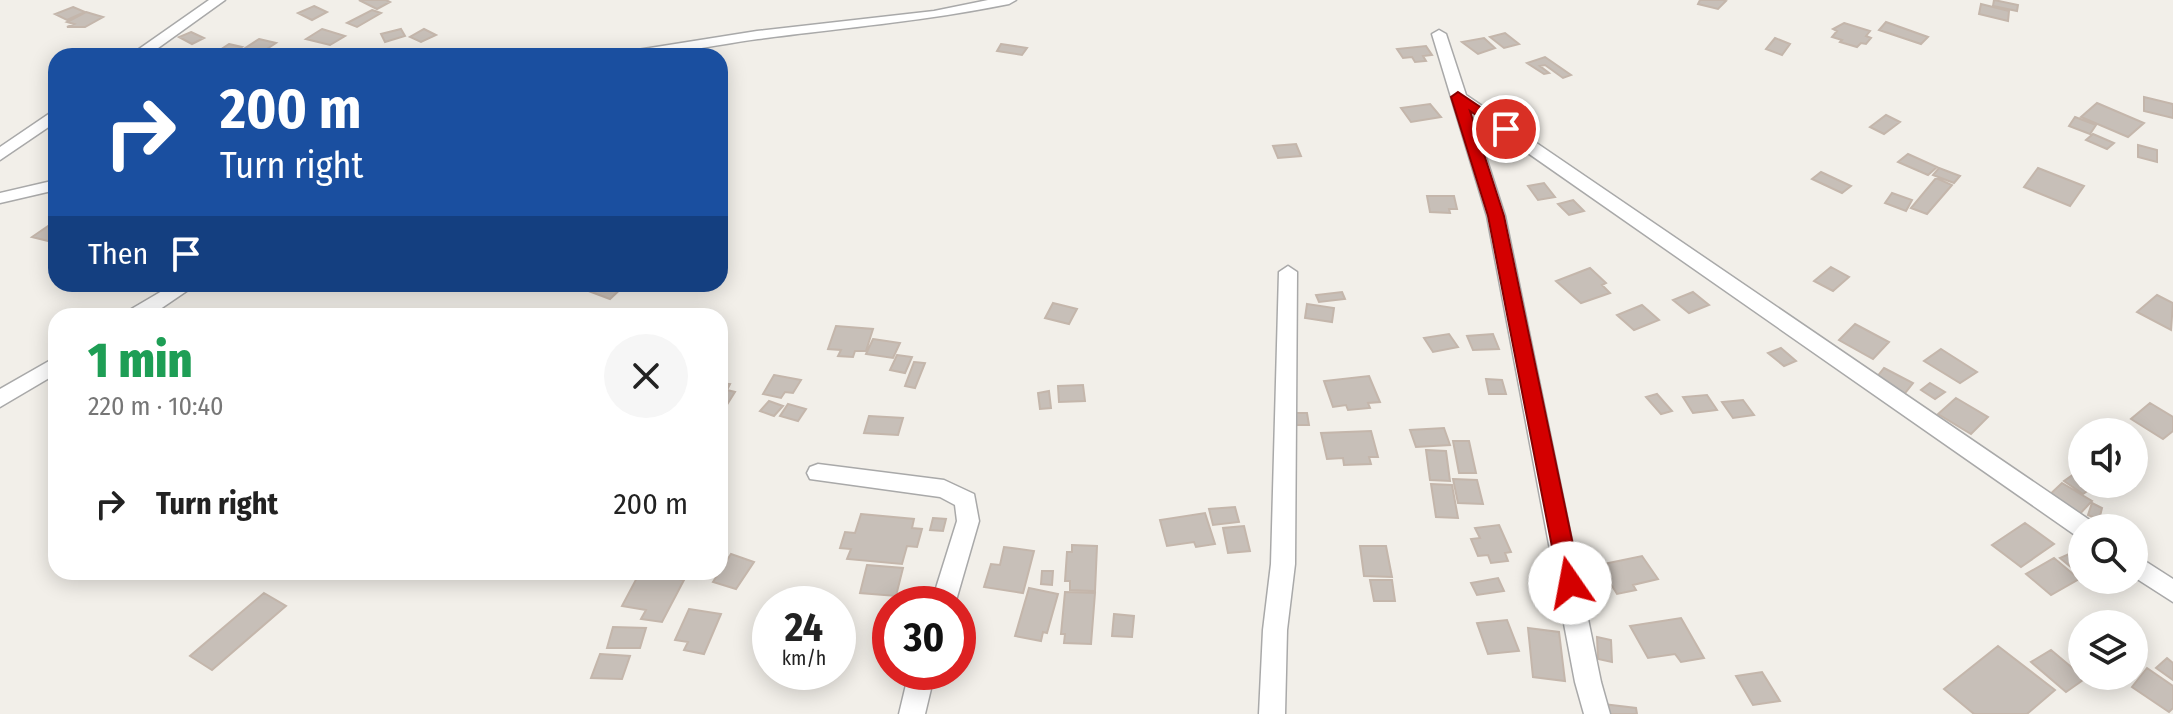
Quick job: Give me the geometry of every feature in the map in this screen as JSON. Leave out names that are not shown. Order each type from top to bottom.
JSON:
[{"type":"street","points":[[149,48],[218,0]]},
{"type":"street","points":[[676,48],[726,39],[934,15],[1009,0]]},
{"type":"street","points":[[1439,34],[1496,216],[1588,682],[1597,714]]},
{"type":"street","points":[[1458,97],[2068,518]]},
{"type":"street","points":[[0,155],[48,120]]},
{"type":"street","points":[[0,198],[48,187]]},
{"type":"street","points":[[1272,714],[1275,630],[1283,564],[1288,272]]},
{"type":"street","points":[[148,308],[175,292]]},
{"type":"street","points":[[0,399],[48,369]]},
{"type":"street","points":[[818,473],[944,489],[966,500],[968,521],[948,586]]},
{"type":"street","points":[[2148,574],[2173,592]]},
{"type":"street","points":[[912,714],[918,690]]},
{"type":"building","points":[[359,0],[386,0],[390,2],[377,9]]},
{"type":"building","points":[[1700,0],[1726,1],[1718,9],[1698,4]]},
{"type":"building","points":[[1994,0],[2018,5],[2017,11],[1993,6]]},
{"type":"building","points":[[1981,4],[2009,11],[2008,21],[1979,14]]},
{"type":"building","points":[[314,6],[327,12],[312,20],[298,13]]},
{"type":"building","points":[[73,7],[85,12],[67,20],[55,14]]},
{"type":"building","points":[[372,10],[381,13],[357,27],[347,23]]},
{"type":"building","points":[[86,12],[103,17],[85,27],[67,27],[74,24],[67,22]]},
{"type":"building","points":[[1886,22],[1928,37],[1921,44],[1879,30]]},
{"type":"building","points":[[1844,23],[1870,31],[1866,36],[1871,38],[1857,47],[1840,42],[1842,40],[1832,37],[1837,31],[1833,29]]},
{"type":"building","points":[[322,29],[345,36],[330,45],[306,39]]},
{"type":"building","points":[[401,29],[405,36],[385,42],[381,34]]},
{"type":"building","points":[[424,29],[436,35],[421,42],[410,37]]},
{"type":"building","points":[[191,32],[204,38],[192,44],[179,37]]},
{"type":"building","points":[[1505,33],[1519,44],[1504,48],[1490,37]]},
{"type":"building","points":[[1484,38],[1495,48],[1478,54],[1462,42]]},
{"type":"building","points":[[1775,38],[1790,44],[1782,55],[1766,49]]},
{"type":"building","points":[[259,39],[276,43],[268,48],[245,48]]},
{"type":"building","points":[[229,44],[242,47],[240,48],[223,48]]},
{"type":"building","points":[[1001,44],[1027,48],[1022,55],[997,51]]},
{"type":"building","points":[[1426,46],[1432,55],[1423,56],[1426,61],[1415,62],[1412,57],[1403,58],[1397,49]]},
{"type":"building","points":[[1545,57],[1571,75],[1563,78],[1545,65],[1540,66],[1549,73],[1544,74],[1527,63]]},
{"type":"building","points":[[2144,97],[2173,104],[2173,118],[2144,111]]},
{"type":"building","points":[[2097,103],[2144,123],[2128,137],[2081,117]]},
{"type":"building","points":[[1430,104],[1441,117],[1411,122],[1401,108]]},
{"type":"building","points":[[1886,115],[1900,122],[1884,134],[1870,127]]},
{"type":"building","points":[[2075,117],[2096,125],[2090,134],[2069,126]]},
{"type":"building","points":[[2093,134],[2114,143],[2107,149],[2086,140]]},
{"type":"building","points":[[1296,144],[1301,156],[1278,158],[1273,146]]},
{"type":"building","points":[[2138,145],[2157,150],[2157,162],[2138,157]]},
{"type":"building","points":[[1908,154],[1937,167],[1928,175],[1898,162]]},
{"type":"building","points":[[1939,168],[1960,176],[1954,183],[1933,175]]},
{"type":"building","points":[[2038,168],[2084,186],[2070,206],[2024,187]]},
{"type":"building","points":[[1821,172],[1851,186],[1842,193],[1812,179]]},
{"type":"building","points":[[1936,178],[1952,185],[1927,214],[1911,208]]},
{"type":"building","points":[[1544,183],[1555,197],[1538,200],[1528,186]]},
{"type":"building","points":[[1892,193],[1912,200],[1906,211],[1885,203]]},
{"type":"building","points":[[1427,196],[1454,196],[1457,209],[1449,209],[1450,213],[1430,212]]},
{"type":"building","points":[[1573,200],[1584,211],[1569,215],[1558,204]]},
{"type":"building","points":[[48,226],[48,241],[32,237]]},
{"type":"building","points":[[1831,267],[1849,277],[1833,291],[1814,281]]},
{"type":"building","points":[[1590,268],[1606,283],[1602,285],[1610,293],[1581,303],[1556,281]]},
{"type":"building","points":[[591,292],[617,292],[610,299]]},
{"type":"building","points":[[1342,292],[1345,299],[1319,302],[1316,295]]},
{"type":"building","points":[[1693,292],[1709,305],[1689,313],[1673,300]]},
{"type":"building","points":[[2157,295],[2173,303],[2171,330],[2137,312]]},
{"type":"building","points":[[1053,303],[1077,309],[1069,324],[1045,318]]},
{"type":"building","points":[[1307,304],[1334,308],[1332,322],[1305,318]]},
{"type":"building","points":[[1642,305],[1659,320],[1634,330],[1617,315]]},
{"type":"building","points":[[1855,324],[1889,342],[1873,359],[1839,340]]},
{"type":"building","points":[[836,326],[873,329],[866,351],[855,351],[853,357],[838,356],[841,350],[828,349]]},
{"type":"building","points":[[1449,334],[1458,347],[1433,352],[1424,338]]},
{"type":"building","points":[[1493,334],[1499,349],[1473,350],[1467,336]]},
{"type":"building","points":[[873,339],[900,343],[893,358],[866,354]]},
{"type":"building","points":[[1781,348],[1796,361],[1784,366],[1768,353]]},
{"type":"building","points":[[1941,349],[1977,372],[1960,383],[1924,361]]},
{"type":"building","points":[[897,355],[912,357],[905,373],[890,370]]},
{"type":"building","points":[[914,362],[925,363],[915,388],[905,386]]},
{"type":"building","points":[[1884,368],[1913,383],[1902,397],[1873,382]]},
{"type":"building","points":[[774,375],[801,380],[793,393],[785,392],[781,398],[763,394]]},
{"type":"building","points":[[1369,376],[1380,402],[1368,403],[1370,408],[1348,410],[1346,405],[1333,407],[1324,381]]},
{"type":"building","points":[[1486,379],[1502,380],[1506,394],[1489,394]]},
{"type":"building","points":[[1930,383],[1945,392],[1935,399],[1921,390]]},
{"type":"building","points":[[1083,385],[1085,401],[1059,402],[1058,386]]},
{"type":"building","points":[[728,390],[735,392],[728,403]]},
{"type":"building","points":[[1049,391],[1051,408],[1040,409],[1038,393]]},
{"type":"building","points":[[1657,394],[1672,411],[1661,414],[1646,397]]},
{"type":"building","points":[[1707,395],[1717,410],[1693,413],[1683,397]]},
{"type":"building","points":[[1956,398],[1988,417],[1971,434],[1938,414]]},
{"type":"building","points":[[1743,400],[1754,415],[1733,418],[1722,402]]},
{"type":"building","points":[[769,401],[783,406],[774,416],[760,411]]},
{"type":"building","points":[[2150,403],[2173,417],[2173,431],[2163,439],[2148,430],[2148,418],[2132,418]]},
{"type":"building","points":[[788,404],[806,409],[798,421],[780,416]]},
{"type":"building","points":[[1293,413],[1307,413],[1309,425],[1295,425]]},
{"type":"building","points":[[869,416],[903,418],[898,435],[864,433]]},
{"type":"building","points":[[1444,428],[1450,445],[1416,447],[1410,430]]},
{"type":"building","points":[[1371,431],[1378,457],[1369,457],[1371,464],[1344,465],[1343,458],[1327,459],[1321,433]]},
{"type":"building","points":[[1453,441],[1469,441],[1476,473],[1459,473]]},
{"type":"building","points":[[1426,450],[1446,451],[1450,481],[1430,480]]},
{"type":"building","points":[[1453,479],[1477,480],[1483,504],[1458,503]]},
{"type":"building","points":[[2062,483],[2068,487],[2068,498],[2092,501],[2080,514],[2069,514],[2045,499]]},
{"type":"building","points":[[1431,484],[1452,485],[1458,518],[1436,517]]},
{"type":"building","points":[[2092,503],[2102,508],[2100,514],[2088,514]]},
{"type":"building","points":[[1235,507],[1239,522],[1213,525],[1209,509]]},
{"type":"building","points":[[1205,513],[1215,544],[1196,547],[1194,542],[1167,546],[1160,520]]},
{"type":"building","points":[[861,514],[914,519],[912,528],[922,529],[917,547],[907,546],[902,564],[847,559],[851,549],[840,548],[845,532],[855,533]]},
{"type":"building","points":[[933,518],[946,519],[943,531],[930,530]]},
{"type":"building","points":[[2025,523],[2054,544],[2021,567],[1992,545]]},
{"type":"building","points":[[1499,525],[1511,552],[1505,553],[1508,561],[1491,563],[1488,555],[1478,556],[1471,539],[1480,538],[1475,528]]},
{"type":"building","points":[[1244,526],[1250,551],[1228,553],[1223,528]]},
{"type":"building","points":[[1072,545],[1097,546],[1095,591],[1070,590],[1070,581],[1065,581],[1067,552],[1072,552]]},
{"type":"building","points":[[1360,546],[1386,546],[1392,577],[1364,576]]},
{"type":"building","points":[[1004,547],[1034,551],[1023,593],[984,587],[991,564],[1000,565]]},
{"type":"building","points":[[731,554],[754,562],[736,589],[713,582],[728,580],[728,559]]},
{"type":"building","points":[[2068,554],[2068,565],[2060,558]]},
{"type":"building","points":[[1642,556],[1658,579],[1633,585],[1636,590],[1617,594],[1599,565]]},
{"type":"building","points":[[2054,558],[2068,570],[2068,585],[2051,595],[2026,574]]},
{"type":"building","points":[[867,565],[903,568],[898,586],[872,586],[872,594],[860,593]]},
{"type":"building","points":[[1042,571],[1053,571],[1052,585],[1041,584]]},
{"type":"building","points":[[1536,571],[1550,572],[1554,589],[1540,587]]},
{"type":"building","points":[[1498,578],[1504,591],[1477,595],[1471,583]]},
{"type":"building","points":[[636,580],[684,580],[662,622],[641,619],[646,610],[622,606]]},
{"type":"building","points":[[1370,580],[1392,580],[1395,601],[1374,601]]},
{"type":"building","points":[[1029,588],[1058,594],[1047,633],[1043,632],[1041,641],[1015,636]]},
{"type":"building","points":[[1065,592],[1095,593],[1091,644],[1064,643],[1065,634],[1061,634]]},
{"type":"building","points":[[264,593],[286,606],[212,670],[190,656]]},
{"type":"building","points":[[689,609],[721,614],[704,654],[684,650],[688,642],[675,640]]},
{"type":"building","points":[[1114,614],[1134,616],[1132,637],[1112,636]]},
{"type":"building","points":[[1681,618],[1704,658],[1681,662],[1675,654],[1648,658],[1630,626]]},
{"type":"building","points":[[1507,620],[1519,651],[1488,654],[1477,623]]},
{"type":"building","points":[[613,627],[646,628],[640,648],[607,648]]},
{"type":"building","points":[[1528,628],[1559,632],[1565,681],[1533,677]]},
{"type":"building","points":[[1597,637],[1611,640],[1612,662],[1598,659]]},
{"type":"building","points":[[1998,646],[2055,690],[2027,714],[1974,714],[1944,689]]},
{"type":"building","points":[[2051,650],[2068,664],[2069,690],[2066,692],[2031,662]]},
{"type":"building","points":[[600,654],[630,656],[622,679],[591,678]]},
{"type":"building","points":[[2167,658],[2173,663],[2173,680],[2156,668]]},
{"type":"building","points":[[2148,669],[2173,686],[2173,708],[2169,712],[2136,690],[2148,690]]},
{"type":"building","points":[[1762,672],[1780,701],[1753,705],[1736,676]]},
{"type":"building","points":[[1603,704],[1636,708],[1637,714],[1605,714]]},
{"type":"route","points":[[1506,129],[1458,97],[1496,216],[1570,583]]}]
